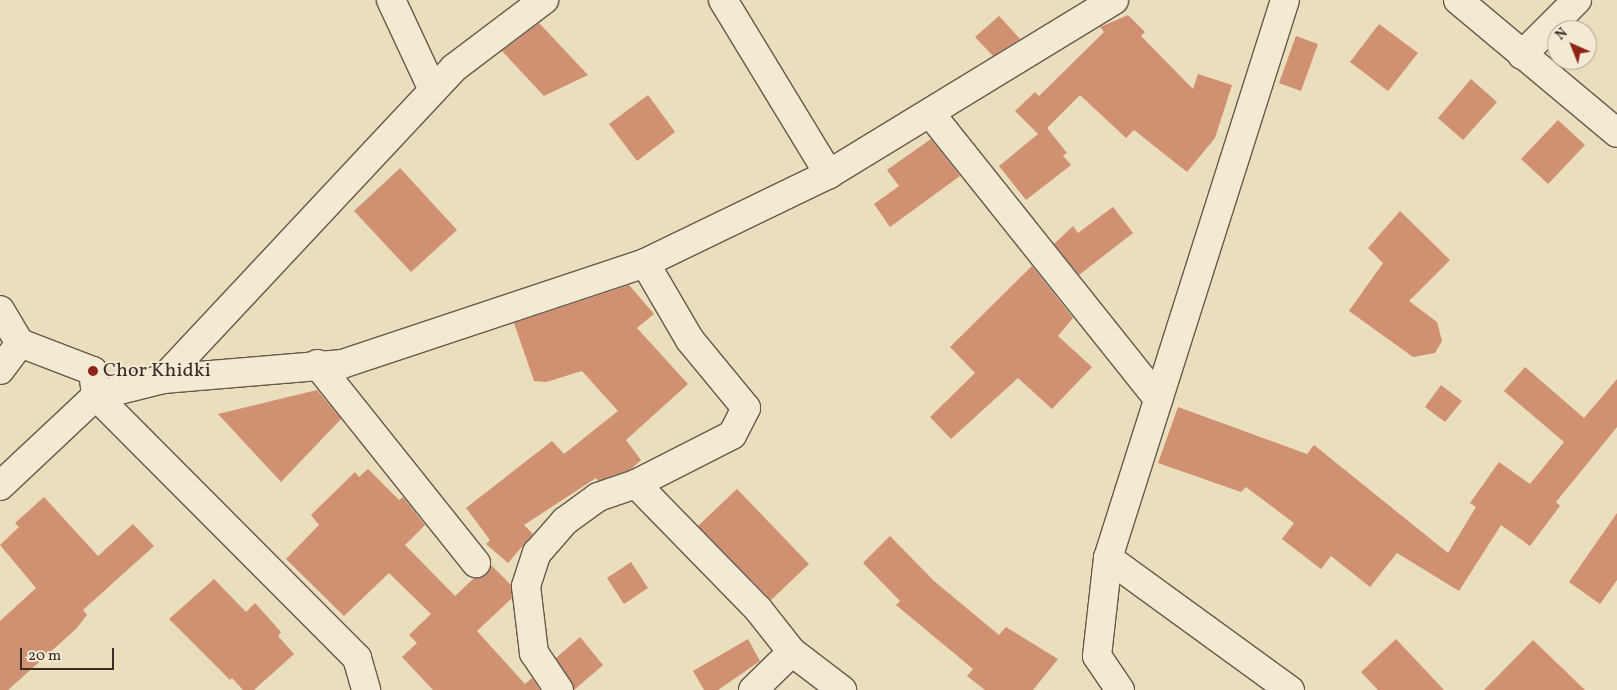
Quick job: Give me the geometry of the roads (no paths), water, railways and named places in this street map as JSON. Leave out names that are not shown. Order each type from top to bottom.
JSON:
[{"type":"street","points":[[391,0],[433,90]]},
{"type":"street","points":[[163,378],[454,68],[544,0]]},
{"type":"street","points":[[723,0],[829,174]]},
{"type":"street","points":[[0,486],[96,396],[163,378],[317,364],[342,364],[646,263],[829,174],[1114,0]]},
{"type":"street","points":[[1120,690],[1097,656],[1108,558],[1285,0]]},
{"type":"street","points":[[1458,0],[1617,134]]},
{"type":"street","points":[[1522,55],[1577,0]]},
{"type":"street","points":[[930,113],[1158,399]]},
{"type":"street","points":[[559,690],[534,653],[526,586],[537,553],[565,521],[598,497],[636,484],[732,435],[746,408],[690,340],[646,263]]},
{"type":"street","points":[[0,310],[20,343],[93,371],[96,396],[357,658],[366,690]]},
{"type":"street","points":[[0,370],[20,343]]},
{"type":"street","points":[[317,364],[476,563]]},
{"type":"street","points":[[636,484],[758,609],[792,652],[842,690]]},
{"type":"street","points":[[1108,558],[1290,690]]},
{"type":"street","points":[[753,690],[792,652]]},
{"type":"place","name":"Chor Khidki","points":[[93,371]]}]
